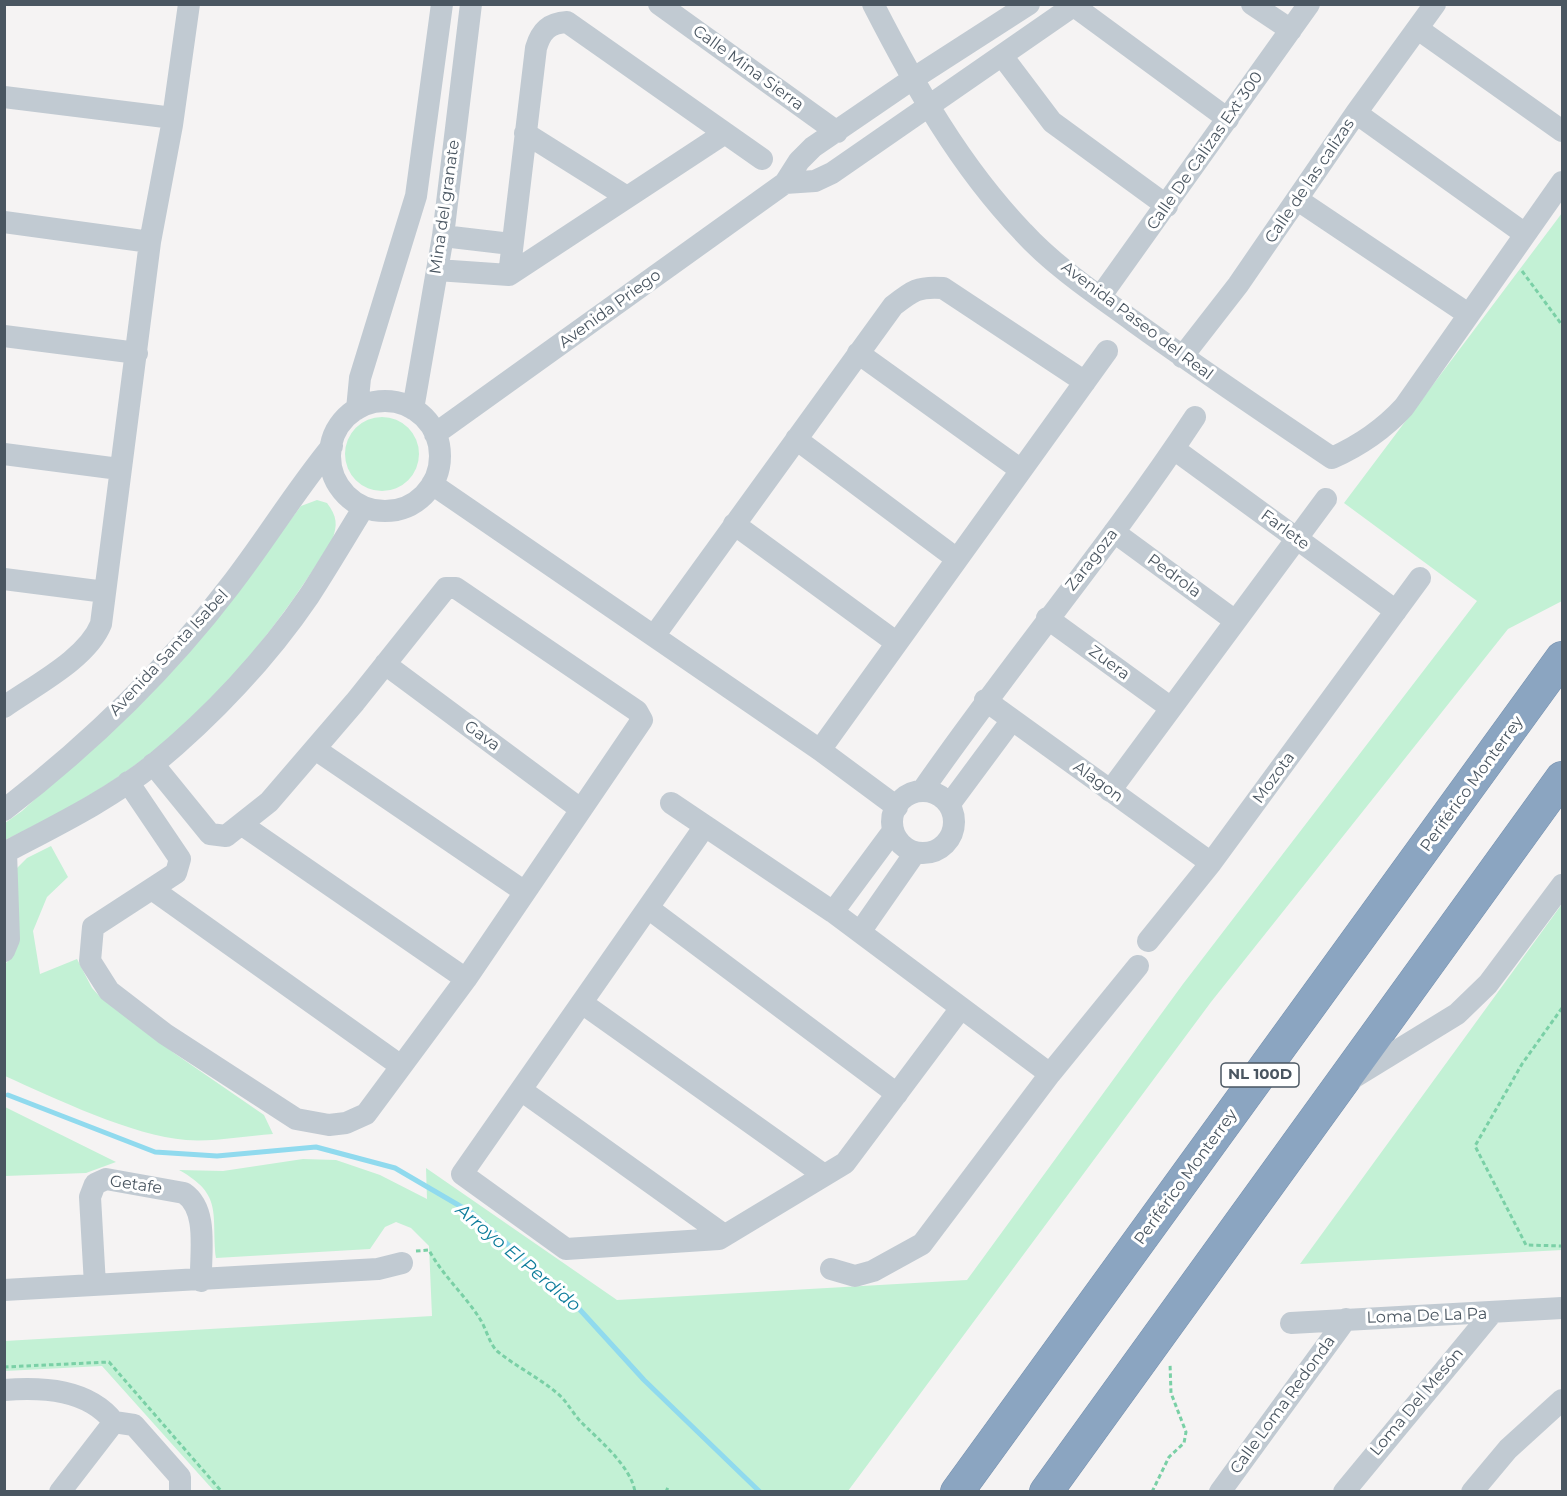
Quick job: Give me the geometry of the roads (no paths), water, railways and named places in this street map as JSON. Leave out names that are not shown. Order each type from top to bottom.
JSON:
[{"type":"highway","name":"Periférico Monterrey","points":[[957,1491],[1563,658]]},
{"type":"highway","points":[[1046,1491],[1563,778]]},
{"type":"street","points":[[357,409],[360,378],[416,196],[442,4]]},
{"type":"street","name":"Mina del granate","points":[[413,409],[443,236],[471,4]]},
{"type":"street","name":"Calle Mina Sierra","points":[[658,4],[837,132]]},
{"type":"street","name":"Avenida Paseo del Real","points":[[873,4],[911,80],[928,107],[968,167],[1017,226],[1100,297],[1182,357],[1332,458],[1368,440],[1387,426],[1404,407],[1468,314]]},
{"type":"street","name":"Avenida Priego","points":[[435,434],[785,183],[805,155],[911,80],[1029,4]]},
{"type":"street","points":[[1252,4],[1291,30]]},
{"type":"street","name":"Calle De Calizas Ext 300","points":[[1100,297],[1309,4]]},
{"type":"street","name":"Calle de las calizas","points":[[1182,357],[1298,200],[1356,113],[1435,4]]},
{"type":"street","points":[[5,706],[94,640],[101,624],[150,242],[173,118],[186,5]]},
{"type":"street","points":[[1075,5],[1228,119]]},
{"type":"street","name":"Avenida Priego","points":[[785,183],[823,178],[1003,57],[1075,5]]},
{"type":"street","points":[[509,274],[525,133],[540,36],[548,26],[567,22],[762,159]]},
{"type":"street","points":[[1418,29],[1563,130]]},
{"type":"street","points":[[1003,57],[1052,122],[1167,206]]},
{"type":"street","points":[[4,97],[173,118]]},
{"type":"street","points":[[1356,113],[1525,234]]},
{"type":"street","points":[[525,133],[627,197]]},
{"type":"street","points":[[437,270],[509,274],[725,133]]},
{"type":"street","points":[[1298,200],[1468,314],[1563,182]]},
{"type":"street","points":[[4,222],[150,242]]},
{"type":"street","points":[[443,236],[511,244]]},
{"type":"street","points":[[654,636],[893,306],[923,286],[943,288],[1085,382]]},
{"type":"street","points":[[4,336],[137,353]]},
{"type":"street","points":[[820,750],[1107,351]]},
{"type":"street","points":[[858,353],[1021,470]]},
{"type":"street","points":[[391,402],[413,409],[422,416],[435,434],[440,460],[432,484],[420,499],[403,508],[390,511],[364,507],[353,500],[336,481],[332,446],[340,425],[357,409],[368,404],[391,402]]},
{"type":"street","name":"Zaragoza","points":[[922,791],[985,700],[1114,532],[1195,417]]},
{"type":"street","points":[[796,439],[957,559]]},
{"type":"street","name":"Avenida Santa Isabel","points":[[4,810],[77,748],[198,626],[231,586],[332,446]]},
{"type":"street","name":"Farlete","points":[[1174,449],[1396,611]]},
{"type":"street","points":[[4,454],[120,468]]},
{"type":"street","points":[[432,484],[820,750],[897,807]]},
{"type":"street","points":[[1110,791],[1234,620],[1298,539],[1326,499]]},
{"type":"street","points":[[4,951],[9,939],[5,853],[79,813],[128,782],[153,764],[211,711],[282,632],[309,596],[364,507]]},
{"type":"street","points":[[734,524],[897,643]]},
{"type":"street","name":"Pedrola","points":[[1114,532],[1234,620]]},
{"type":"street","name":"Mozota","points":[[1148,941],[1211,863],[1420,578]]},
{"type":"street","points":[[4,579],[105,592]]},
{"type":"street","points":[[128,782],[180,860],[176,873],[93,927],[90,961],[108,991],[165,1034],[296,1119],[329,1125],[346,1123],[366,1114],[466,979],[579,808],[642,720],[637,711],[456,588],[446,588],[437,596],[385,664],[269,802],[226,836],[210,834],[153,764]]},
{"type":"street","name":"Zuera","points":[[1047,618],[1171,708]]},
{"type":"street","name":"Gava","points":[[385,664],[579,808]]},
{"type":"street","name":"Alagon","points":[[985,700],[1211,863]]},
{"type":"street","points":[[949,805],[1012,720]]},
{"type":"street","points":[[315,748],[525,892]]},
{"type":"street","points":[[922,791],[932,792],[949,805],[954,825],[945,845],[936,851],[915,853],[905,848],[893,831],[892,820],[897,807],[907,795],[922,791]]},
{"type":"street","points":[[671,803],[860,932],[1050,1074]]},
{"type":"street","points":[[241,824],[466,979]]},
{"type":"street","points":[[705,826],[462,1174],[566,1248],[718,1239],[845,1163],[961,1008]]},
{"type":"street","points":[[832,912],[893,831]]},
{"type":"street","points":[[860,932],[915,853]]},
{"type":"street","points":[[1340,1086],[1457,1014],[1488,984],[1563,885]]},
{"type":"street","points":[[152,889],[402,1066]]},
{"type":"street","points":[[648,908],[897,1094]]},
{"type":"street","points":[[831,1269],[855,1276],[873,1271],[922,1244],[1050,1074],[1138,966]]},
{"type":"street","points":[[582,1003],[824,1175]]},
{"type":"street","points":[[521,1090],[724,1235]]},
{"type":"street","name":"Getafe","points":[[95,1285],[90,1197],[95,1184],[106,1179],[184,1193],[194,1200],[200,1212],[201,1281]]},
{"type":"street","points":[[4,1290],[201,1281],[378,1269],[402,1263]]},
{"type":"street","name":"Loma De La Pa","points":[[1291,1323],[1491,1314],[1563,1308]]},
{"type":"street","name":"Loma Del Mesón","points":[[1344,1491],[1491,1314]]},
{"type":"street","name":"Calle Loma Redonda","points":[[1220,1491],[1346,1319]]},
{"type":"street","points":[[4,1390],[31,1388],[62,1392],[89,1400],[106,1412],[114,1422],[134,1425],[180,1477],[180,1491]]},
{"type":"street","points":[[1472,1491],[1508,1449],[1563,1400]]},
{"type":"street","points":[[60,1491],[114,1422]]},
{"type":"waterway","name":"Arroyo El Perdido","points":[[8,1095],[155,1152],[217,1156],[316,1147],[395,1168],[472,1213],[572,1301],[644,1380],[760,1492]]}]
